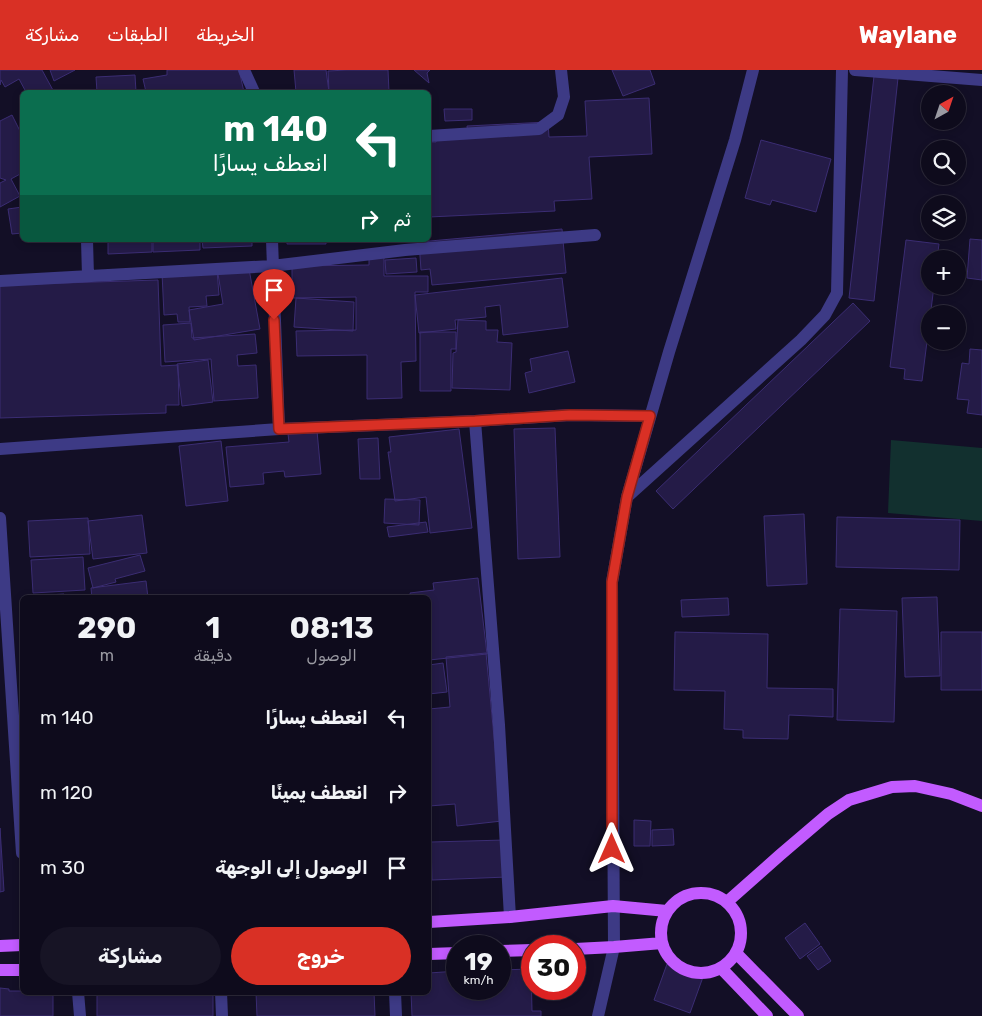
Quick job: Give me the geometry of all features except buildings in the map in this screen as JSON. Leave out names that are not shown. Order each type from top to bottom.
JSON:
[{"type":"main road","points":[[727,902],[828,814],[849,800],[892,787],[915,786],[952,794],[982,806]]},
{"type":"main road","points":[[701,893],[715,895],[727,902],[736,912],[741,926],[741,940],[736,954],[721,968],[707,973],[692,972],[679,966],[668,956],[662,943],[661,927],[667,911],[676,901],[688,895],[701,893]]},
{"type":"main road","points":[[431,922],[613,906],[667,911]]},
{"type":"main road","points":[[586,948],[662,943]]},
{"type":"main road","points":[[0,946],[20,945]]},
{"type":"main road","points":[[431,954],[446,953]]},
{"type":"main road","points":[[736,954],[798,1016]]},
{"type":"main road","points":[[721,968],[767,1016]]},
{"type":"main road","points":[[0,970],[20,970]]},
{"type":"street","points":[[244,70],[253,90]]},
{"type":"street","points":[[431,136],[539,129],[558,115],[564,97],[562,70]]},
{"type":"street","points":[[598,1016],[614,947],[612,582],[627,497],[735,140],[752,70]]},
{"type":"street","points":[[627,497],[801,340],[825,315],[837,293],[842,70]]},
{"type":"street","points":[[855,70],[982,79]]},
{"type":"street","points":[[0,282],[272,266],[406,250],[595,236]]},
{"type":"street","points":[[87,242],[88,276]]},
{"type":"street","points":[[272,242],[279,429]]},
{"type":"street","points":[[0,448],[279,429],[570,415],[650,416]]},
{"type":"street","points":[[475,421],[499,725],[510,916]]},
{"type":"street","points":[[0,518],[20,823]]},
{"type":"street","points":[[78,995],[80,1016]]},
{"type":"street","points":[[220,995],[222,1016]]},
{"type":"street","points":[[396,995],[396,1016]]},
{"type":"green space","points":[[891,440],[982,448],[982,521],[888,513]]},
{"type":"route","points":[[274,320],[279,429],[570,415],[650,416],[627,497],[612,582],[612,849]]}]
